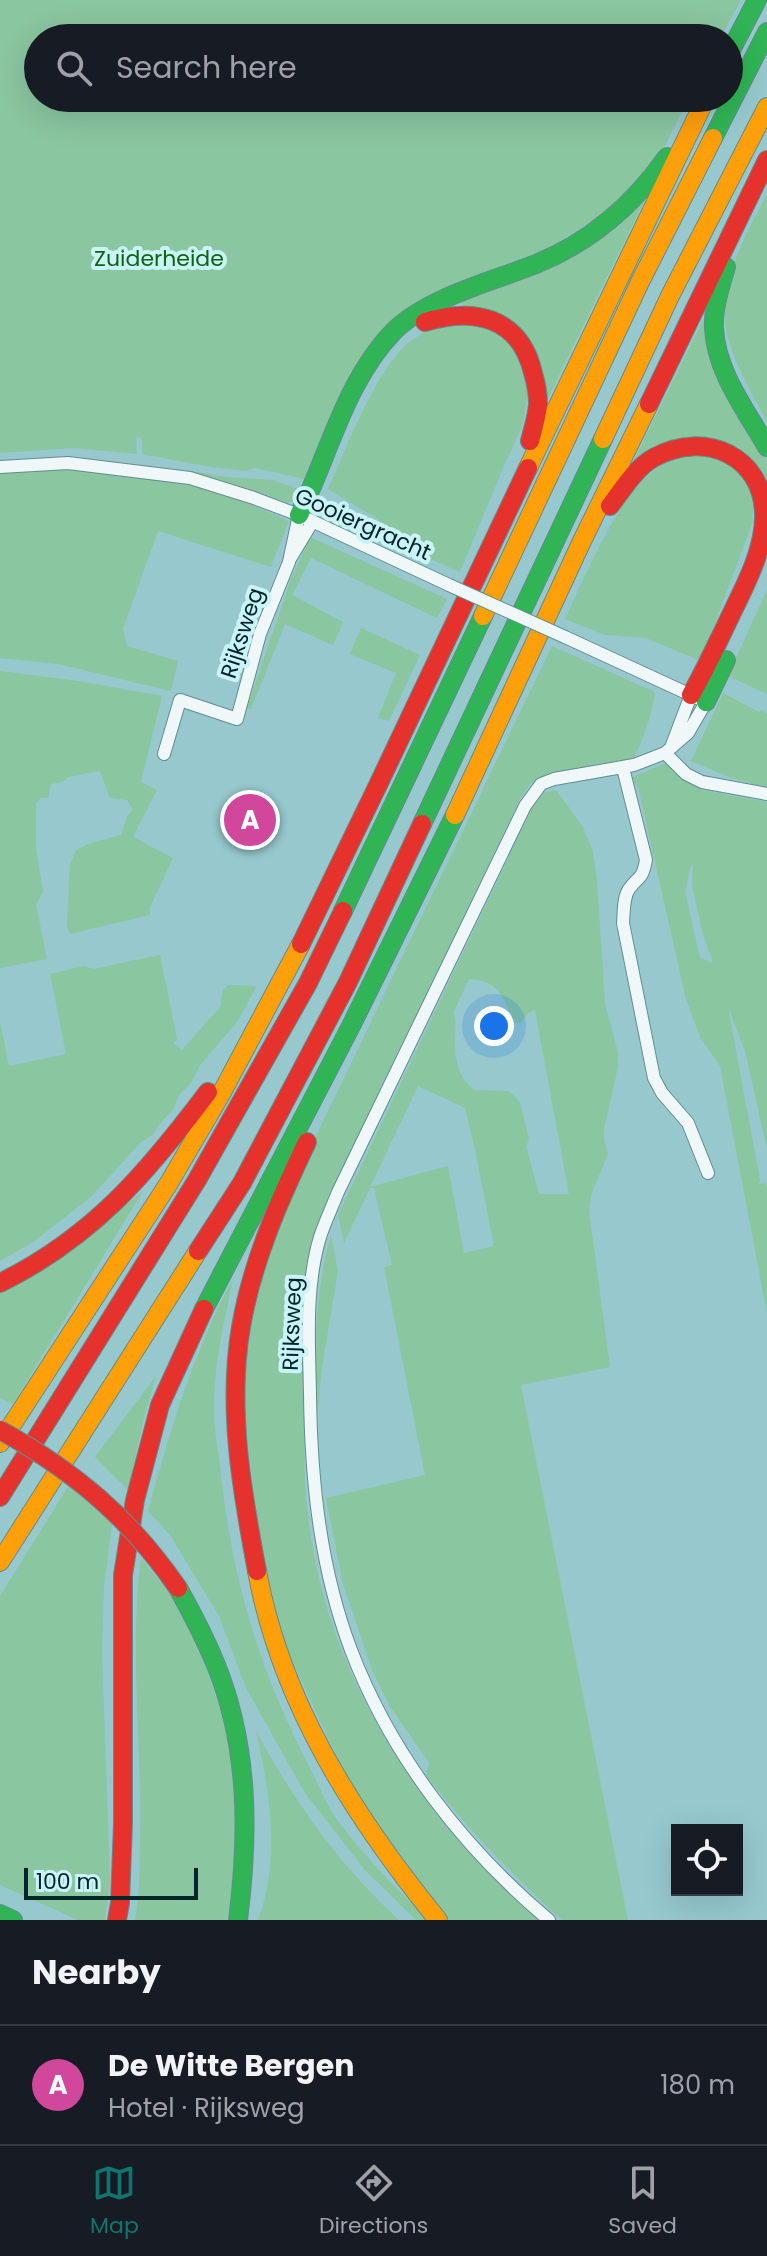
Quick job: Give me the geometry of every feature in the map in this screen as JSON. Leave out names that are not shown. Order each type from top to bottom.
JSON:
[{"type":"highway","points":[[743,27],[757,0]]},
{"type":"highway","points":[[743,79],[767,32]]},
{"type":"highway","points":[[0,1562],[242,1183],[341,995],[670,296],[767,107]]},
{"type":"highway","points":[[306,518],[312,489],[340,418],[372,361],[392,333],[427,308],[549,258],[599,228],[650,179],[695,112]]},
{"type":"highway","points":[[0,1443],[160,1194],[252,1038],[316,913],[698,112]]},
{"type":"highway","points":[[0,1497],[197,1180],[308,983],[640,282],[726,112]]},
{"type":"highway","points":[[117,1920],[122,1867],[123,1575],[135,1500],[160,1405],[204,1309],[351,1026],[469,786],[582,541],[767,160]]},
{"type":"highway","points":[[744,206],[716,305],[714,329],[725,373],[767,447]]},
{"type":"highway","points":[[306,518],[350,421],[393,347],[419,325],[451,314],[484,317],[503,326],[522,344],[534,370],[538,403],[518,486]]},
{"type":"highway","points":[[582,541],[637,471],[655,457],[672,450],[697,445],[716,447],[752,472],[761,490],[764,512],[758,551],[712,655],[698,698]]},
{"type":"highway","points":[[698,698],[767,565]]},
{"type":"highway","points":[[351,1026],[319,1115],[270,1225],[250,1286],[237,1355],[236,1408],[241,1478],[249,1540],[264,1606],[301,1710],[338,1784],[362,1822],[438,1920]]},
{"type":"highway","points":[[0,1283],[61,1247],[136,1182],[252,1038]]},
{"type":"highway","points":[[0,1430],[79,1479],[111,1507],[155,1554],[178,1588],[207,1642],[230,1704],[246,1802],[247,1836],[238,1920]]},
{"type":"highway","points":[[123,1920],[127,1898],[130,1810],[124,1734]]},
{"type":"highway","points":[[0,1914],[13,1920]]},
{"type":"street","name":"Gooiergracht","points":[[0,467],[68,463],[190,478],[254,498],[306,518],[698,698]]},
{"type":"street","name":"Rijksweg","points":[[164,754],[180,700],[237,719],[260,634],[306,518]]},
{"type":"street","points":[[698,698],[688,733],[668,750],[619,768],[646,860],[643,874],[629,890],[624,904],[623,923],[654,1078],[662,1093],[688,1123],[708,1173]]},
{"type":"street","points":[[668,750],[686,774],[702,782],[767,794]]},
{"type":"street","name":"Rijksweg","points":[[549,1920],[522,1897],[462,1834],[429,1792],[372,1699],[350,1649],[334,1599],[311,1455],[309,1313],[320,1237],[338,1192],[525,806],[541,784],[619,768]]},
{"type":"green space","name":"Zuiderheide","points":[[0,0],[741,0],[728,24],[24,24],[24,112],[682,112],[659,158],[602,215],[550,247],[410,311],[304,479],[255,468],[246,471],[211,467],[142,454],[142,438],[136,437],[137,454],[74,448],[0,453]]},
{"type":"green space","points":[[655,179],[539,416],[538,370],[459,301],[529,272]]},
{"type":"green space","points":[[767,194],[767,422],[730,345],[725,302],[732,269]]},
{"type":"green space","points":[[709,308],[767,462],[767,480],[738,447],[632,464]]},
{"type":"green space","points":[[439,325],[485,325],[515,348],[528,393],[523,425],[460,572],[421,555],[376,518],[328,489],[380,379],[410,341]]},
{"type":"green space","points":[[718,455],[748,479],[753,506],[752,524],[701,661],[646,638],[605,635],[565,619],[596,552],[624,504],[640,484],[657,468],[680,456]]},
{"type":"green space","points":[[66,465],[148,475],[192,485],[289,521],[271,567],[158,531],[123,629],[127,646],[178,661],[171,691],[58,664],[0,658],[0,468]]},
{"type":"green space","points":[[186,470],[272,480],[304,491],[294,501],[286,502]]},
{"type":"green space","points":[[310,537],[447,599],[437,618],[311,558],[292,595],[343,622],[333,645],[285,624],[251,709],[247,708],[290,582]]},
{"type":"green space","points":[[767,590],[767,694],[728,676]]},
{"type":"green space","points":[[361,628],[420,655],[389,721],[378,718],[396,673],[350,654]]},
{"type":"green space","points":[[552,646],[655,692],[644,734],[634,758],[546,774],[530,784],[520,799],[316,1227],[307,1292],[304,1454],[307,1506],[327,1606],[343,1653],[363,1698],[414,1782],[479,1861],[540,1920],[444,1920],[367,1821],[268,1609],[238,1360],[289,1192]]},
{"type":"green space","points":[[0,671],[162,696],[141,782],[157,790],[133,837],[173,858],[150,907],[150,915],[70,934],[67,927],[70,865],[76,850],[121,835],[127,816],[133,810],[127,800],[110,798],[100,771],[68,777],[63,782],[51,784],[48,798],[41,798],[36,803],[36,848],[43,892],[36,905],[47,959],[0,968]]},
{"type":"green space","points":[[723,693],[759,712],[767,713],[767,788],[691,761]]},
{"type":"green space","points":[[669,762],[702,790],[767,802],[767,1149],[745,1051],[728,1007],[759,1184],[766,1183],[767,1187],[767,1313],[720,1066],[700,1037],[686,999],[638,787],[630,778]],"holes":[[[693,864],[692,885],[702,931],[713,963],[700,958],[685,891]]]},
{"type":"green space","points":[[556,790],[583,827],[593,852],[605,1004],[618,1052],[618,1067],[604,1129],[608,1154],[592,1192],[589,1211],[610,1367],[521,1385],[628,1920],[562,1920],[491,1850],[426,1775],[429,1763],[389,1705],[372,1670],[343,1584],[326,1498],[425,1475],[384,1267],[392,1265],[374,1188],[370,1188],[344,1243],[338,1215],[534,804],[543,793]],"holes":[[[469,979],[493,986],[503,997],[512,1020],[520,1024],[528,1013],[535,1010],[569,1194],[539,1194],[526,1146],[529,1139],[520,1102],[509,1091],[474,1090],[458,1068],[453,1013]],[[418,1086],[465,1108],[494,1246],[464,1253],[448,1166],[370,1187]]]},
{"type":"green space","points":[[160,955],[177,1039],[174,1043],[182,1050],[221,1006],[225,987],[257,986],[237,1022],[200,1065],[191,1083],[179,1095],[173,1110],[152,1135],[141,1142],[92,1196],[33,1242],[0,1261],[0,1022],[9,1066],[66,1054],[50,974]]},
{"type":"green space","points":[[143,1191],[13,1404],[0,1398],[0,1293],[65,1255]]},
{"type":"green space","points":[[331,1235],[338,1271],[322,1367],[315,1436],[318,1310]]},
{"type":"green space","points":[[233,1279],[217,1362],[214,1419],[231,1544],[249,1618],[289,1726],[333,1814],[370,1860],[428,1920],[416,1920],[365,1870],[305,1793],[246,1688],[219,1616],[170,1535],[148,1511],[194,1364]]},
{"type":"green space","points":[[156,1376],[145,1414],[128,1490],[95,1457]]},
{"type":"green space","points":[[69,1485],[112,1523],[104,1588],[102,1650],[110,1883],[105,1920],[78,1920],[0,1885],[0,1596]]},
{"type":"green space","points":[[141,1558],[191,1625],[229,1734],[239,1842],[227,1920],[135,1920],[140,1856],[136,1627]]},
{"type":"green space","points":[[256,1731],[286,1783],[320,1832],[357,1877],[399,1920],[258,1920],[269,1873],[271,1826]]},
{"type":"traffic: fast","points":[[743,27],[757,0]]},
{"type":"traffic: fast","points":[[743,79],[767,32]]},
{"type":"traffic: fast","points":[[713,138],[726,112]]},
{"type":"traffic: fast","points":[[299,515],[350,395],[377,351],[394,331],[408,319],[442,300],[536,264],[575,245],[625,206],[667,157]]},
{"type":"traffic: fast","points":[[726,267],[715,313],[716,344],[733,390],[767,447]]},
{"type":"traffic: fast","points":[[422,824],[603,439]]},
{"type":"traffic: fast","points":[[343,911],[483,616]]},
{"type":"traffic: fast","points":[[706,702],[726,660]]},
{"type":"traffic: fast","points":[[204,1309],[351,1026],[455,815]]},
{"type":"traffic: fast","points":[[178,1588],[216,1665],[235,1727],[245,1823],[238,1920]]},
{"type":"traffic: fast","points":[[0,1914],[13,1920]]},
{"type":"traffic: slow","points":[[603,439],[670,296],[767,107]]},
{"type":"traffic: slow","points":[[528,468],[699,112]]},
{"type":"traffic: slow","points":[[483,616],[640,282],[713,138]]},
{"type":"traffic: slow","points":[[455,815],[649,404]]},
{"type":"traffic: slow","points":[[0,1443],[169,1183],[221,1094],[301,944]]},
{"type":"traffic: slow","points":[[0,1562],[198,1251]]},
{"type":"traffic: slow","points":[[257,1571],[268,1620],[284,1667],[325,1757],[378,1841],[438,1920]]},
{"type":"traffic: jam","points":[[649,404],[767,160]]},
{"type":"traffic: jam","points":[[425,322],[461,316],[477,317],[506,328],[518,339],[527,354],[537,392],[537,409],[530,441]]},
{"type":"traffic: jam","points":[[610,506],[642,466],[674,449],[693,446],[728,454],[743,464],[754,478],[761,495],[764,516],[761,543],[741,594],[691,695]]},
{"type":"traffic: jam","points":[[301,944],[528,468]]},
{"type":"traffic: jam","points":[[198,1251],[242,1183],[348,982],[422,824]]},
{"type":"traffic: jam","points":[[0,1497],[197,1180],[308,983],[343,911]]},
{"type":"traffic: jam","points":[[0,1283],[33,1265],[91,1224],[140,1176],[208,1092]]},
{"type":"traffic: jam","points":[[257,1571],[238,1449],[237,1357],[246,1303],[259,1255],[307,1142]]},
{"type":"traffic: jam","points":[[117,1920],[123,1822],[123,1575],[135,1500],[160,1405],[204,1309]]},
{"type":"traffic: jam","points":[[0,1430],[52,1462],[99,1498],[140,1540],[178,1588]]},
{"type":"place","name":"De Witte Bergen","points":[[250,820]]}]
